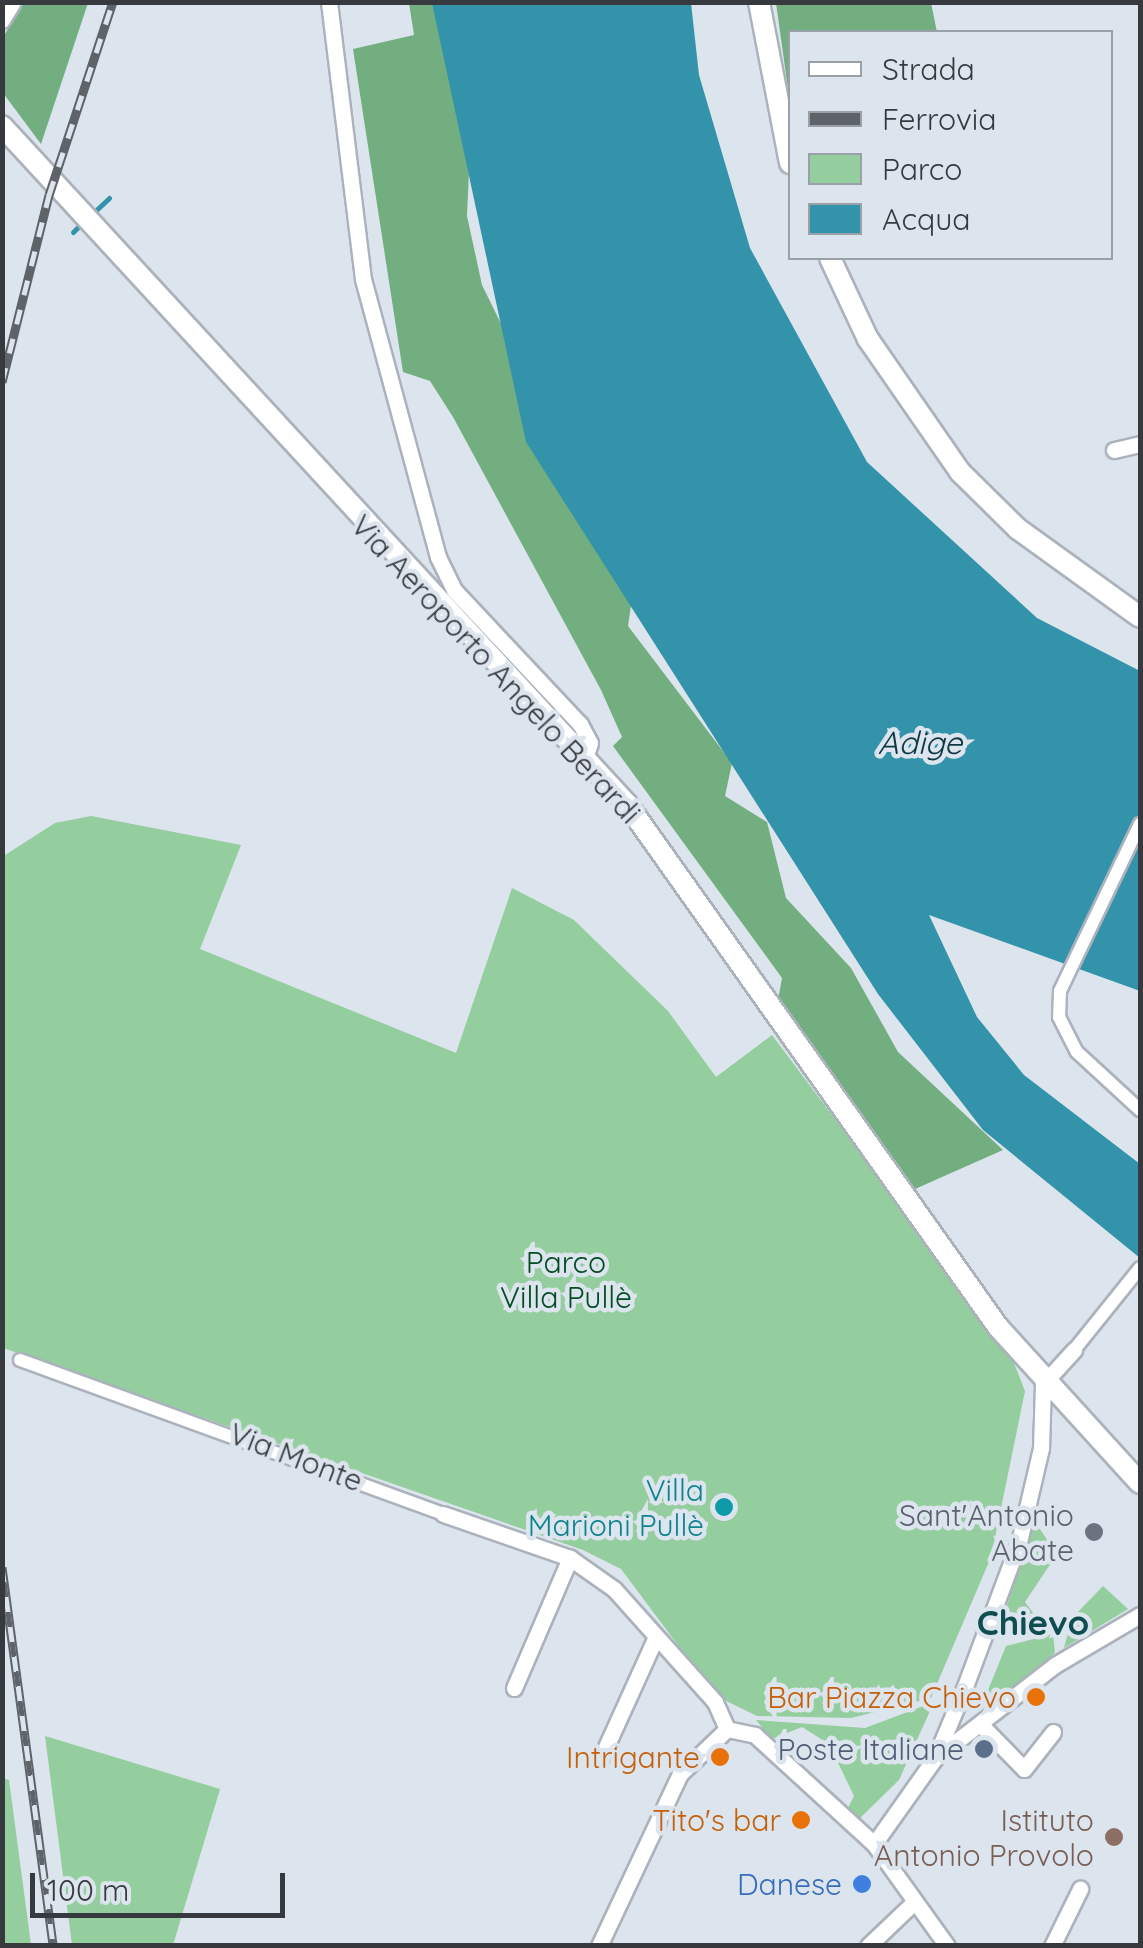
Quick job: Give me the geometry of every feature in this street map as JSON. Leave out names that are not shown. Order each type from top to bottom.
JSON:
[{"type":"street","points":[[2,20],[13,2]]},
{"type":"street","points":[[329,2],[362,279],[438,557],[454,590],[580,724],[590,743],[584,760]]},
{"type":"street","points":[[759,2],[788,154]]},
{"type":"street","name":"Via Aeroporto Angelo Berardi","points":[[5,135],[626,804],[1043,1384],[1140,1482]]},
{"type":"street","points":[[831,260],[868,340],[960,472],[1018,529],[1140,618]]},
{"type":"street","points":[[1114,450],[1140,444]]},
{"type":"street","points":[[1140,824],[1060,992],[1064,1030],[1140,1110]]},
{"type":"street","points":[[874,1844],[935,1758],[1019,1542],[1041,1448],[1043,1384],[1140,1268]]},
{"type":"street","name":"Via Monte","points":[[20,1360],[570,1558],[614,1589],[715,1702],[726,1728]]},
{"type":"street","points":[[514,1688],[570,1558]]},
{"type":"street","points":[[935,1758],[984,1728],[1055,1665],[1140,1615]]},
{"type":"street","points":[[600,1758],[656,1639]]},
{"type":"street","points":[[600,1946],[680,1774],[726,1728],[755,1736],[874,1844],[912,1904],[947,1946]]},
{"type":"street","points":[[984,1728],[1024,1769],[1054,1732]]},
{"type":"street","points":[[1052,1946],[1080,1889]]},
{"type":"street","points":[[868,1946],[912,1904]]},
{"type":"green space","points":[[24,3],[88,3],[41,144],[3,93],[3,37]]},
{"type":"green space","points":[[409,3],[449,3],[471,126],[467,216],[482,285],[633,592],[628,626],[732,763],[725,796],[767,822],[786,898],[851,968],[898,1052],[1003,1150],[915,1189],[778,1000],[782,978],[613,746],[622,737],[601,690],[453,417],[430,381],[403,372],[353,49],[414,35]]},
{"type":"green space","points":[[776,3],[931,3],[937,30],[788,30],[788,89]]},
{"type":"green space","name":"Parco Villa Pullè","points":[[91,816],[241,845],[200,949],[456,1053],[512,888],[574,920],[668,1011],[716,1077],[772,1035],[1010,1353],[1025,1391],[991,1557],[931,1698],[851,1718],[757,1716],[716,1696],[621,1569],[583,1550],[3,1348],[2,857],[55,823]]},
{"type":"green space","points":[[1035,1522],[1057,1554],[1025,1602],[1044,1627],[1011,1632],[1003,1617]]},
{"type":"green space","points":[[1103,1586],[1128,1609],[1064,1648],[1072,1618]]},
{"type":"green space","points":[[1053,1634],[1055,1653],[977,1717],[1006,1646]]},
{"type":"green space","points":[[934,1702],[899,1780],[854,1824],[845,1814],[854,1796],[829,1744],[802,1727],[772,1739],[756,1720],[865,1728]]},
{"type":"green space","points":[[45,1736],[220,1789],[173,1945],[72,1945]]},
{"type":"green space","points":[[2,1778],[9,1780],[31,1945],[3,1945]]},
{"type":"water","name":"Adige","points":[[432,3],[691,3],[699,75],[750,248],[867,462],[1037,618],[1140,671],[1140,991],[929,915],[977,1017],[1024,1075],[1140,1164],[1140,1258],[983,1130],[878,994],[526,442]]},
{"type":"waterway","points":[[93,213],[109,198]]},
{"type":"waterway","points":[[73,232],[85,220]]},
{"type":"railway","points":[[2,382],[49,195],[113,2]]},
{"type":"railway","points":[[2,1567],[53,1946]]},
{"type":"place","name":"Villa Marioni Pullè","points":[[724,1507]]},
{"type":"place","name":"Sant'Antonio Abate","points":[[1094,1532]]},
{"type":"place","name":"Bar Piazza Chievo","points":[[1036,1697]]},
{"type":"place","name":"Poste Italiane","points":[[984,1749]]},
{"type":"place","name":"Intrigante","points":[[720,1757]]},
{"type":"place","name":"Tito's bar","points":[[801,1820]]},
{"type":"place","name":"Istituto Antonio Provolo","points":[[1114,1837]]},
{"type":"place","name":"Danese","points":[[862,1884]]},
{"type":"district","name":"Chievo","points":[[1033,1622]]}]
